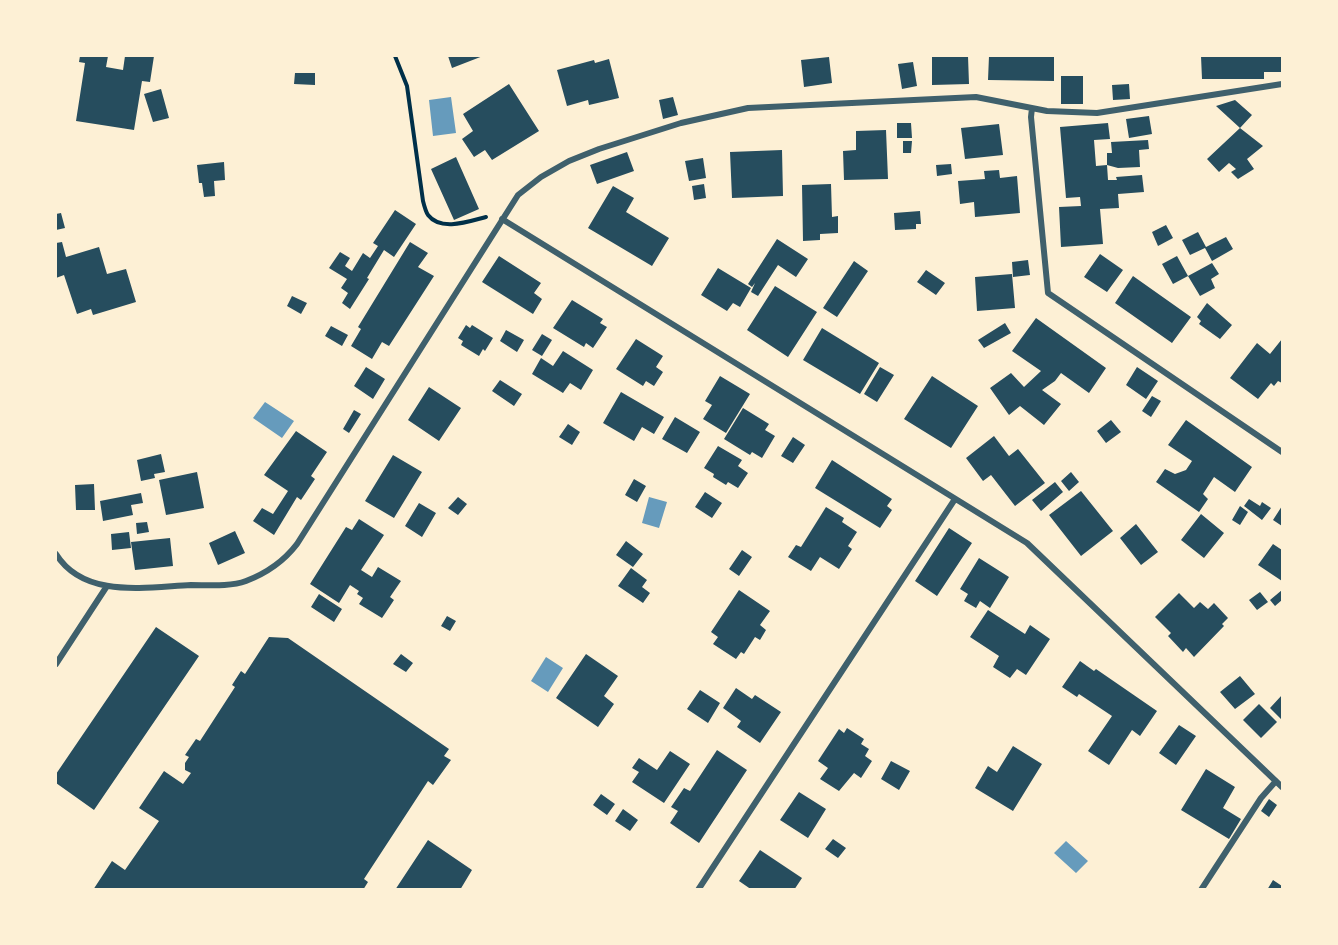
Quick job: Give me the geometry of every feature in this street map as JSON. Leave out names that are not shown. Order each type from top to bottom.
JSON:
[{"type":"street","points":[[56,554],[62,565],[79,577],[107,586],[128,589],[244,582],[264,573],[286,558],[502,219],[524,189],[569,161],[616,143],[718,114],[768,106],[968,97],[992,99],[1066,113],[1097,113],[1282,84]]},
{"type":"street","points":[[1032,108],[1031,121],[1048,293],[1282,452]]},
{"type":"street","points":[[502,219],[1031,547],[1282,787]]},
{"type":"street","points":[[698,890],[955,499]]},
{"type":"street","points":[[56,664],[107,586]]},
{"type":"street","points":[[1201,890],[1261,798],[1276,781]]},
{"type":"path","points":[[395,56],[407,86],[423,201],[429,216],[441,223],[460,223],[487,216],[502,219]]},
{"type":"water","points":[[451,97],[456,133],[433,136],[429,100]]},
{"type":"water","points":[[265,402],[294,421],[282,438],[253,418]]},
{"type":"water","points":[[649,497],[667,502],[659,528],[642,523]]},
{"type":"water","points":[[546,657],[563,668],[548,692],[531,681]]},
{"type":"water","points":[[1066,841],[1088,861],[1076,873],[1054,853]]},
{"type":"building","points":[[80,56],[108,56],[106,67],[123,70],[125,56],[154,56],[150,82],[142,81],[134,130],[76,121],[85,63],[79,62]]},
{"type":"building","points":[[448,56],[483,56],[452,68]]},
{"type":"building","points":[[932,56],[968,56],[969,84],[932,85]]},
{"type":"building","points":[[989,56],[1054,56],[1054,81],[988,80]]},
{"type":"building","points":[[1201,56],[1282,56],[1282,72],[1264,72],[1264,79],[1202,79]]},
{"type":"building","points":[[829,57],[832,83],[804,87],[801,60]]},
{"type":"building","points":[[609,59],[619,98],[589,105],[588,100],[567,106],[557,70],[594,60],[595,63]]},
{"type":"building","points":[[913,62],[917,86],[902,89],[898,64]]},
{"type":"building","points":[[295,73],[315,73],[315,85],[294,84]]},
{"type":"building","points":[[1061,76],[1083,76],[1083,104],[1061,104]]},
{"type":"building","points":[[509,84],[539,131],[492,160],[485,150],[474,157],[462,139],[473,131],[463,114]]},
{"type":"building","points":[[1129,84],[1130,99],[1113,100],[1112,85]]},
{"type":"building","points":[[161,89],[169,118],[153,122],[144,94]]},
{"type":"building","points":[[673,97],[678,115],[663,119],[659,100]]},
{"type":"building","points":[[1235,100],[1252,115],[1240,128],[1216,106]]},
{"type":"building","points":[[1149,116],[1152,134],[1129,138],[1126,119]]},
{"type":"building","points":[[897,123],[911,123],[912,138],[897,138]]},
{"type":"building","points":[[1108,123],[1110,139],[1094,140],[1096,166],[1107,165],[1108,180],[1117,180],[1116,177],[1142,175],[1144,192],[1118,194],[1119,208],[1100,209],[1103,244],[1061,247],[1059,207],[1081,206],[1080,197],[1066,198],[1060,127]]},
{"type":"building","points":[[999,124],[1003,155],[965,159],[961,128]]},
{"type":"building","points":[[1240,128],[1263,146],[1247,159],[1254,169],[1238,179],[1231,172],[1236,169],[1229,163],[1219,172],[1207,159]]},
{"type":"building","points":[[886,130],[888,179],[844,180],[843,151],[856,150],[856,131]]},
{"type":"building","points":[[1148,140],[1149,149],[1139,150],[1140,167],[1118,168],[1107,165],[1107,153],[1112,153],[1111,142]]},
{"type":"building","points":[[903,141],[912,141],[911,153],[903,153]]},
{"type":"building","points":[[782,150],[783,196],[732,198],[730,152]]},
{"type":"building","points":[[627,152],[634,171],[597,184],[590,165]]},
{"type":"building","points":[[456,157],[479,209],[454,220],[431,169]]},
{"type":"building","points":[[703,158],[706,178],[689,181],[685,161]]},
{"type":"building","points":[[224,162],[225,180],[214,181],[215,196],[204,197],[202,183],[199,183],[197,165]]},
{"type":"building","points":[[951,164],[952,174],[937,176],[936,165]]},
{"type":"building","points":[[999,170],[1000,178],[1017,176],[1020,213],[975,217],[974,202],[960,204],[958,181],[985,179],[984,171]]},
{"type":"building","points":[[704,184],[706,198],[694,200],[692,186]]},
{"type":"building","points":[[831,184],[832,217],[838,216],[838,233],[820,234],[820,240],[803,241],[802,185]]},
{"type":"building","points":[[613,186],[634,198],[626,212],[669,238],[652,266],[588,228]]},
{"type":"building","points":[[395,210],[416,224],[394,257],[384,250],[350,309],[342,303],[348,293],[341,288],[347,279],[329,268],[340,252],[350,258],[345,266],[352,271],[363,253],[370,258],[378,246],[373,243]]},
{"type":"building","points":[[920,211],[921,224],[916,224],[916,229],[895,230],[894,213]]},
{"type":"building","points":[[61,213],[65,228],[56,230],[56,214]]},
{"type":"building","points":[[1166,225],[1173,238],[1158,246],[1152,232]]},
{"type":"building","points":[[1198,232],[1206,247],[1226,237],[1233,249],[1212,261],[1205,248],[1190,255],[1182,240]]},
{"type":"building","points":[[777,239],[808,259],[796,277],[778,265],[758,296],[751,292],[755,283],[752,287],[748,284]]},
{"type":"building","points":[[62,242],[66,257],[99,247],[107,274],[126,269],[136,302],[93,315],[91,309],[77,314],[64,275],[56,278],[56,243]]},
{"type":"building","points":[[410,242],[428,253],[418,267],[434,276],[389,346],[382,342],[372,359],[351,346],[361,329],[358,327]]},
{"type":"building","points":[[1100,254],[1123,270],[1107,292],[1084,277]]},
{"type":"building","points":[[499,256],[541,283],[534,293],[542,299],[533,314],[482,282]]},
{"type":"building","points":[[1177,256],[1188,276],[1173,284],[1162,264]]},
{"type":"building","points":[[1028,260],[1030,275],[1013,277],[1012,262]]},
{"type":"building","points":[[854,261],[868,271],[837,317],[823,308]]},
{"type":"building","points":[[1212,263],[1219,274],[1211,279],[1215,288],[1200,296],[1188,276]]},
{"type":"building","points":[[718,268],[751,288],[740,307],[733,303],[727,311],[701,295]]},
{"type":"building","points":[[926,270],[945,283],[936,295],[917,282]]},
{"type":"building","points":[[1012,274],[1015,308],[977,311],[975,277]]},
{"type":"building","points":[[1133,276],[1191,317],[1172,343],[1115,303]]},
{"type":"building","points":[[775,286],[817,312],[788,357],[747,330]]},
{"type":"building","points":[[292,296],[307,303],[301,314],[287,306]]},
{"type":"building","points":[[572,300],[603,319],[600,323],[607,327],[593,348],[586,343],[584,347],[553,328]]},
{"type":"building","points":[[1207,303],[1232,325],[1220,339],[1199,324],[1201,321],[1197,317]]},
{"type":"building","points":[[1036,318],[1106,368],[1089,393],[1061,373],[1055,381],[1042,390],[1061,404],[1044,425],[1020,406],[1009,415],[990,388],[1011,373],[1024,387],[1041,371],[1012,351]]},
{"type":"building","points":[[1005,323],[1011,333],[984,348],[978,340]]},
{"type":"building","points":[[466,325],[470,328],[472,325],[493,338],[479,356],[461,345],[463,341],[458,338]]},
{"type":"building","points":[[331,326],[348,335],[342,346],[325,336]]},
{"type":"building","points":[[822,328],[879,363],[860,394],[803,360]]},
{"type":"building","points":[[506,330],[524,340],[517,352],[500,341]]},
{"type":"building","points":[[542,334],[552,340],[542,356],[532,350]]},
{"type":"building","points":[[636,339],[663,356],[656,367],[663,372],[654,386],[646,381],[643,386],[616,369]]},
{"type":"building","points":[[1282,339],[1282,383],[1278,381],[1274,386],[1271,383],[1258,399],[1230,378],[1257,343],[1270,354]]},
{"type":"building","points":[[563,351],[593,370],[581,390],[570,383],[563,393],[532,374],[541,358],[553,366]]},
{"type":"building","points":[[366,367],[385,379],[373,399],[354,386]]},
{"type":"building","points":[[880,367],[894,375],[877,402],[864,394]]},
{"type":"building","points":[[1137,367],[1158,381],[1146,399],[1126,385]]},
{"type":"building","points":[[720,376],[750,394],[726,433],[703,419],[712,405],[705,401]]},
{"type":"building","points":[[932,376],[978,406],[951,448],[904,419]]},
{"type":"building","points":[[500,380],[522,394],[514,406],[492,391]]},
{"type":"building","points":[[429,387],[461,408],[439,441],[408,420]]},
{"type":"building","points":[[621,392],[664,417],[654,434],[642,427],[634,441],[603,423]]},
{"type":"building","points":[[1152,396],[1161,401],[1151,417],[1142,411]]},
{"type":"building","points":[[743,408],[769,424],[765,430],[775,436],[762,458],[752,452],[750,455],[724,439]]},
{"type":"building","points":[[354,410],[361,414],[349,433],[343,429]]},
{"type":"building","points":[[675,417],[700,432],[687,453],[662,439]]},
{"type":"building","points":[[1111,420],[1121,432],[1106,443],[1097,431]]},
{"type":"building","points":[[1186,420],[1252,467],[1235,492],[1214,477],[1203,494],[1208,499],[1199,512],[1156,482],[1165,469],[1175,474],[1186,470],[1192,461],[1168,445]]},
{"type":"building","points":[[568,424],[580,432],[572,445],[559,437]]},
{"type":"building","points":[[296,431],[327,452],[311,476],[315,479],[301,500],[297,497],[274,535],[253,521],[262,508],[273,514],[288,491],[264,475]]},
{"type":"building","points":[[994,436],[1009,456],[1018,449],[1045,483],[1015,506],[991,475],[983,481],[966,458]]},
{"type":"building","points":[[793,437],[805,445],[793,463],[781,456]]},
{"type":"building","points":[[718,446],[742,460],[738,466],[748,473],[738,488],[728,482],[726,485],[704,468]]},
{"type":"building","points":[[161,454],[165,472],[154,474],[155,478],[141,481],[137,460]]},
{"type":"building","points":[[393,455],[422,472],[394,518],[365,501]]},
{"type":"building","points":[[832,460],[892,499],[887,506],[892,510],[880,528],[815,488]]},
{"type":"building","points":[[197,472],[204,508],[166,515],[159,480]]},
{"type":"building","points":[[1071,472],[1079,482],[1069,491],[1061,481]]},
{"type":"building","points":[[634,479],[646,486],[637,502],[625,495]]},
{"type":"building","points":[[1055,482],[1063,492],[1041,511],[1032,500]]},
{"type":"building","points":[[94,484],[95,510],[76,510],[75,485]]},
{"type":"building","points":[[1081,491],[1113,531],[1081,556],[1049,515]]},
{"type":"building","points":[[705,492],[722,503],[712,518],[695,507]]},
{"type":"building","points":[[141,493],[143,503],[131,505],[133,515],[103,521],[100,501]]},
{"type":"building","points":[[458,497],[467,504],[458,515],[448,508]]},
{"type":"building","points":[[1249,499],[1260,506],[1262,502],[1271,508],[1262,520],[1244,506]]},
{"type":"building","points":[[419,503],[436,513],[422,537],[405,526]]},
{"type":"building","points":[[1240,506],[1248,512],[1240,525],[1232,520]]},
{"type":"building","points":[[1282,506],[1282,526],[1273,520]]},
{"type":"building","points":[[826,507],[844,518],[842,522],[857,532],[848,546],[852,549],[839,569],[820,557],[811,571],[788,557],[796,545],[801,547]]},
{"type":"building","points":[[1201,514],[1224,533],[1204,558],[1181,540]]},
{"type":"building","points":[[359,519],[384,535],[361,570],[372,577],[378,567],[401,581],[390,597],[394,600],[382,618],[359,604],[363,598],[357,594],[359,591],[350,585],[339,603],[310,584],[346,527],[352,530]]},
{"type":"building","points":[[147,522],[149,532],[137,534],[136,523]]},
{"type":"building","points":[[1136,524],[1158,552],[1141,565],[1120,538]]},
{"type":"building","points":[[949,528],[972,543],[937,596],[915,581]]},
{"type":"building","points":[[235,531],[245,553],[218,565],[209,543]]},
{"type":"building","points":[[129,532],[131,548],[112,550],[111,534]]},
{"type":"building","points":[[170,538],[173,566],[135,570],[131,542]]},
{"type":"building","points":[[626,541],[643,554],[633,567],[616,555]]},
{"type":"building","points":[[1273,544],[1282,550],[1282,581],[1258,565]]},
{"type":"building","points":[[742,550],[752,557],[739,576],[729,569]]},
{"type":"building","points":[[979,558],[1009,577],[990,608],[980,601],[976,608],[964,601],[968,594],[960,589]]},
{"type":"building","points":[[631,568],[647,580],[642,587],[650,593],[643,603],[618,586]]},
{"type":"building","points":[[739,590],[770,611],[760,625],[766,630],[760,640],[755,637],[744,654],[741,652],[736,659],[713,644],[718,637],[711,632]]},
{"type":"building","points":[[1282,590],[1282,600],[1275,606],[1270,600]]},
{"type":"building","points":[[1260,592],[1268,602],[1257,610],[1249,600]]},
{"type":"building","points":[[1179,593],[1194,608],[1200,602],[1208,609],[1214,603],[1228,618],[1222,624],[1224,626],[1194,657],[1186,648],[1183,652],[1168,636],[1171,633],[1155,617]]},
{"type":"building","points":[[319,594],[342,609],[334,622],[311,607]]},
{"type":"building","points":[[988,610],[1025,634],[1030,625],[1050,639],[1026,675],[1017,669],[1010,678],[993,667],[999,656],[970,637]]},
{"type":"building","points":[[447,616],[456,621],[450,631],[441,626]]},
{"type":"building","points":[[156,627],[199,656],[94,810],[56,783],[56,774]]},
{"type":"building","points":[[269,637],[288,638],[449,749],[444,756],[451,760],[433,785],[428,781],[364,879],[368,882],[363,890],[93,890],[112,861],[125,870],[159,821],[139,808],[164,771],[183,784],[191,773],[185,770],[185,763],[189,757],[185,755],[196,739],[200,741],[235,687],[232,685],[241,671],[245,674]]},
{"type":"building","points":[[401,654],[413,663],[406,672],[393,664]]},
{"type":"building","points":[[586,654],[618,676],[604,696],[614,704],[598,727],[556,698]]},
{"type":"building","points":[[1080,661],[1094,671],[1096,669],[1157,711],[1140,736],[1132,730],[1109,765],[1088,751],[1112,716],[1079,694],[1077,697],[1062,687]]},
{"type":"building","points":[[1240,676],[1255,694],[1235,709],[1220,692]]},
{"type":"building","points":[[736,688],[752,699],[755,695],[781,712],[760,743],[737,727],[741,721],[723,708]]},
{"type":"building","points":[[700,690],[720,703],[708,723],[687,709]]},
{"type":"building","points":[[1282,695],[1282,720],[1270,708]]},
{"type":"building","points":[[1259,704],[1277,722],[1261,738],[1243,720]]},
{"type":"building","points":[[1179,725],[1196,736],[1176,765],[1159,753]]},
{"type":"building","points":[[847,728],[864,739],[861,744],[869,749],[865,756],[872,761],[861,778],[854,773],[839,791],[820,779],[828,768],[818,761],[839,729],[844,733]]},
{"type":"building","points":[[1013,746],[1042,764],[1013,811],[975,788],[988,766],[997,772]]},
{"type":"building","points":[[717,750],[747,770],[699,843],[670,823],[678,811],[671,807],[684,788],[690,791]]},
{"type":"building","points":[[670,751],[690,764],[664,803],[632,782],[639,772],[632,768],[639,758],[657,770]]},
{"type":"building","points":[[891,761],[910,771],[899,790],[881,779]]},
{"type":"building","points":[[1206,769],[1235,787],[1223,808],[1241,819],[1229,839],[1181,810]]},
{"type":"building","points":[[799,792],[826,809],[808,838],[780,820]]},
{"type":"building","points":[[601,794],[615,804],[607,815],[593,805]]},
{"type":"building","points":[[1269,799],[1277,805],[1269,817],[1261,811]]},
{"type":"building","points":[[623,809],[638,820],[630,831],[615,821]]},
{"type":"building","points":[[833,839],[846,848],[838,858],[825,849]]},
{"type":"building","points":[[428,840],[472,870],[460,890],[395,890]]},
{"type":"building","points":[[760,850],[802,878],[794,890],[752,890],[739,881]]},
{"type":"building","points":[[1273,880],[1282,886],[1282,890],[1267,890]]}]
